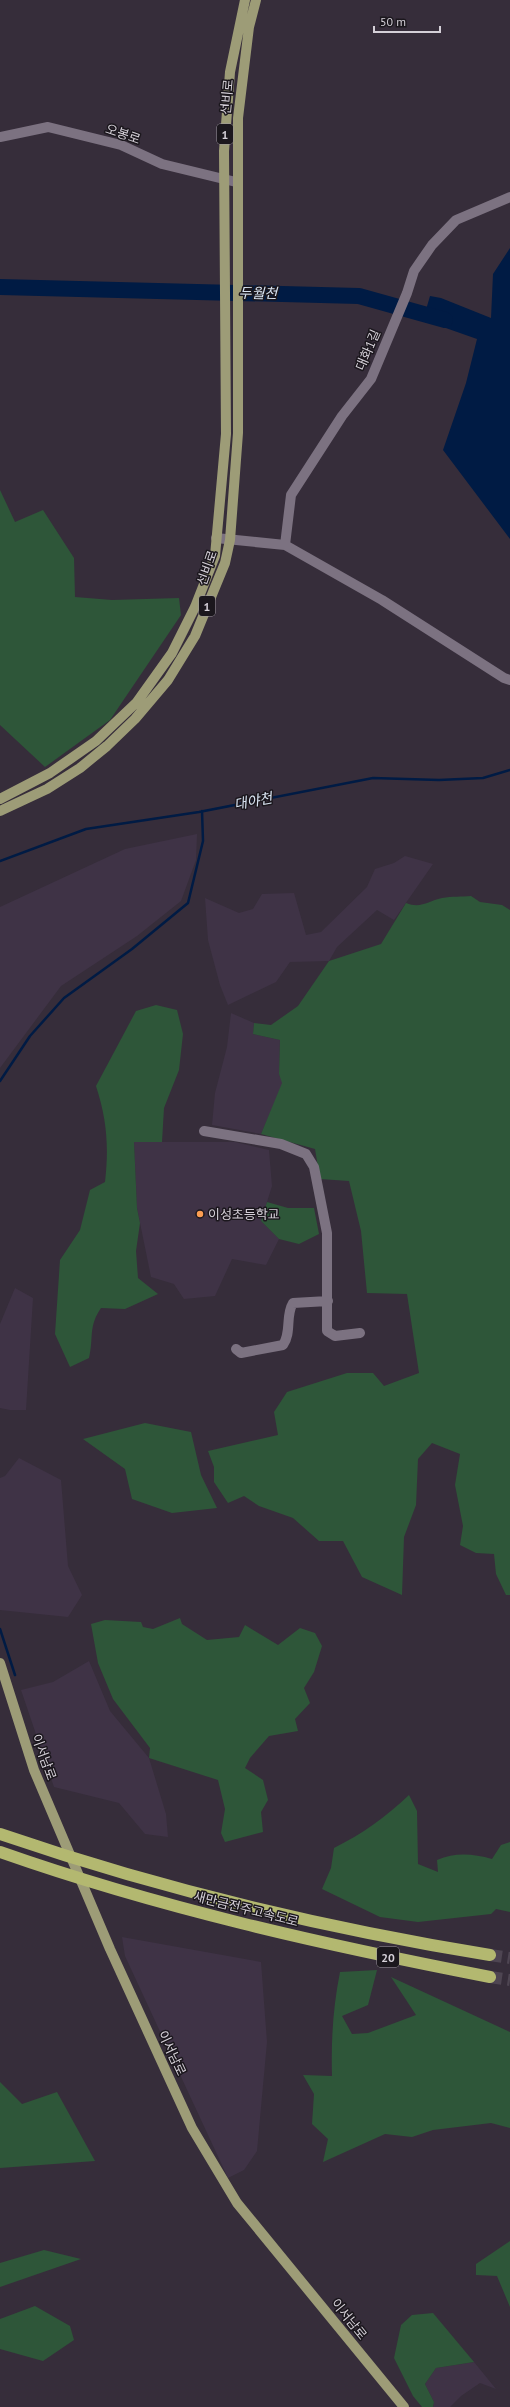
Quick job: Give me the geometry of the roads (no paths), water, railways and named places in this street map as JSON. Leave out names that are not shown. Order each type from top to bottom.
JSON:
[{"type":"highway","name":"새만금전주고속도로","points":[[0,1834],[40,1848],[127,1874],[265,1911],[407,1941],[490,1955]]},
{"type":"highway","name":"새만금전주고속도로","points":[[0,1852],[128,1892],[265,1928],[381,1956],[490,1977]]},
{"type":"main road","name":"선비로","points":[[0,799],[57,769],[96,741],[138,702],[172,653],[195,607],[215,556],[226,434],[226,270],[223,179],[230,72],[244,0]]},
{"type":"main road","name":"선비로","points":[[0,811],[47,789],[80,768],[107,746],[151,702],[168,680],[195,636],[225,564],[230,540],[238,433],[236,182],[238,118],[242,70],[249,26],[256,0]]},
{"type":"main road","name":"이서남로","points":[[0,1662],[34,1770],[110,1949],[192,2128],[237,2203],[404,2407]]},
{"type":"street","name":"오봉로","points":[[0,137],[48,127],[121,145],[162,164],[236,182]]},
{"type":"street","name":"대화1길","points":[[285,545],[291,494],[342,416],[371,379],[407,293],[414,271],[432,245],[456,220],[510,197]]},
{"type":"street","points":[[216,538],[285,545],[382,600],[504,678],[510,680]]},
{"type":"street","points":[[204,1131],[281,1144],[306,1154],[314,1167],[327,1233],[327,1331],[335,1336],[360,1333]]},
{"type":"street","points":[[236,1349],[241,1353],[283,1345],[287,1339],[289,1310],[292,1303],[328,1301]]},
{"type":"water","points":[[510,248],[510,539],[443,450],[466,383],[477,339],[423,320],[430,296],[441,298],[491,318],[493,274]]},
{"type":"waterway","name":"두월천","points":[[0,287],[359,296],[445,320]]},
{"type":"waterway","name":"대야천","points":[[0,861],[86,829],[199,812],[373,778],[439,780],[483,778],[510,770]]},
{"type":"waterway","points":[[0,1081],[30,1036],[64,998],[132,949],[188,903],[203,841],[202,811]]},
{"type":"waterway","points":[[0,1629],[15,1675]]},
{"type":"tunnel","points":[[490,1955],[510,1958]]},
{"type":"tunnel","points":[[490,1977],[510,1980]]},
{"type":"place","name":"이성초등학교","points":[[200,1214]]}]
